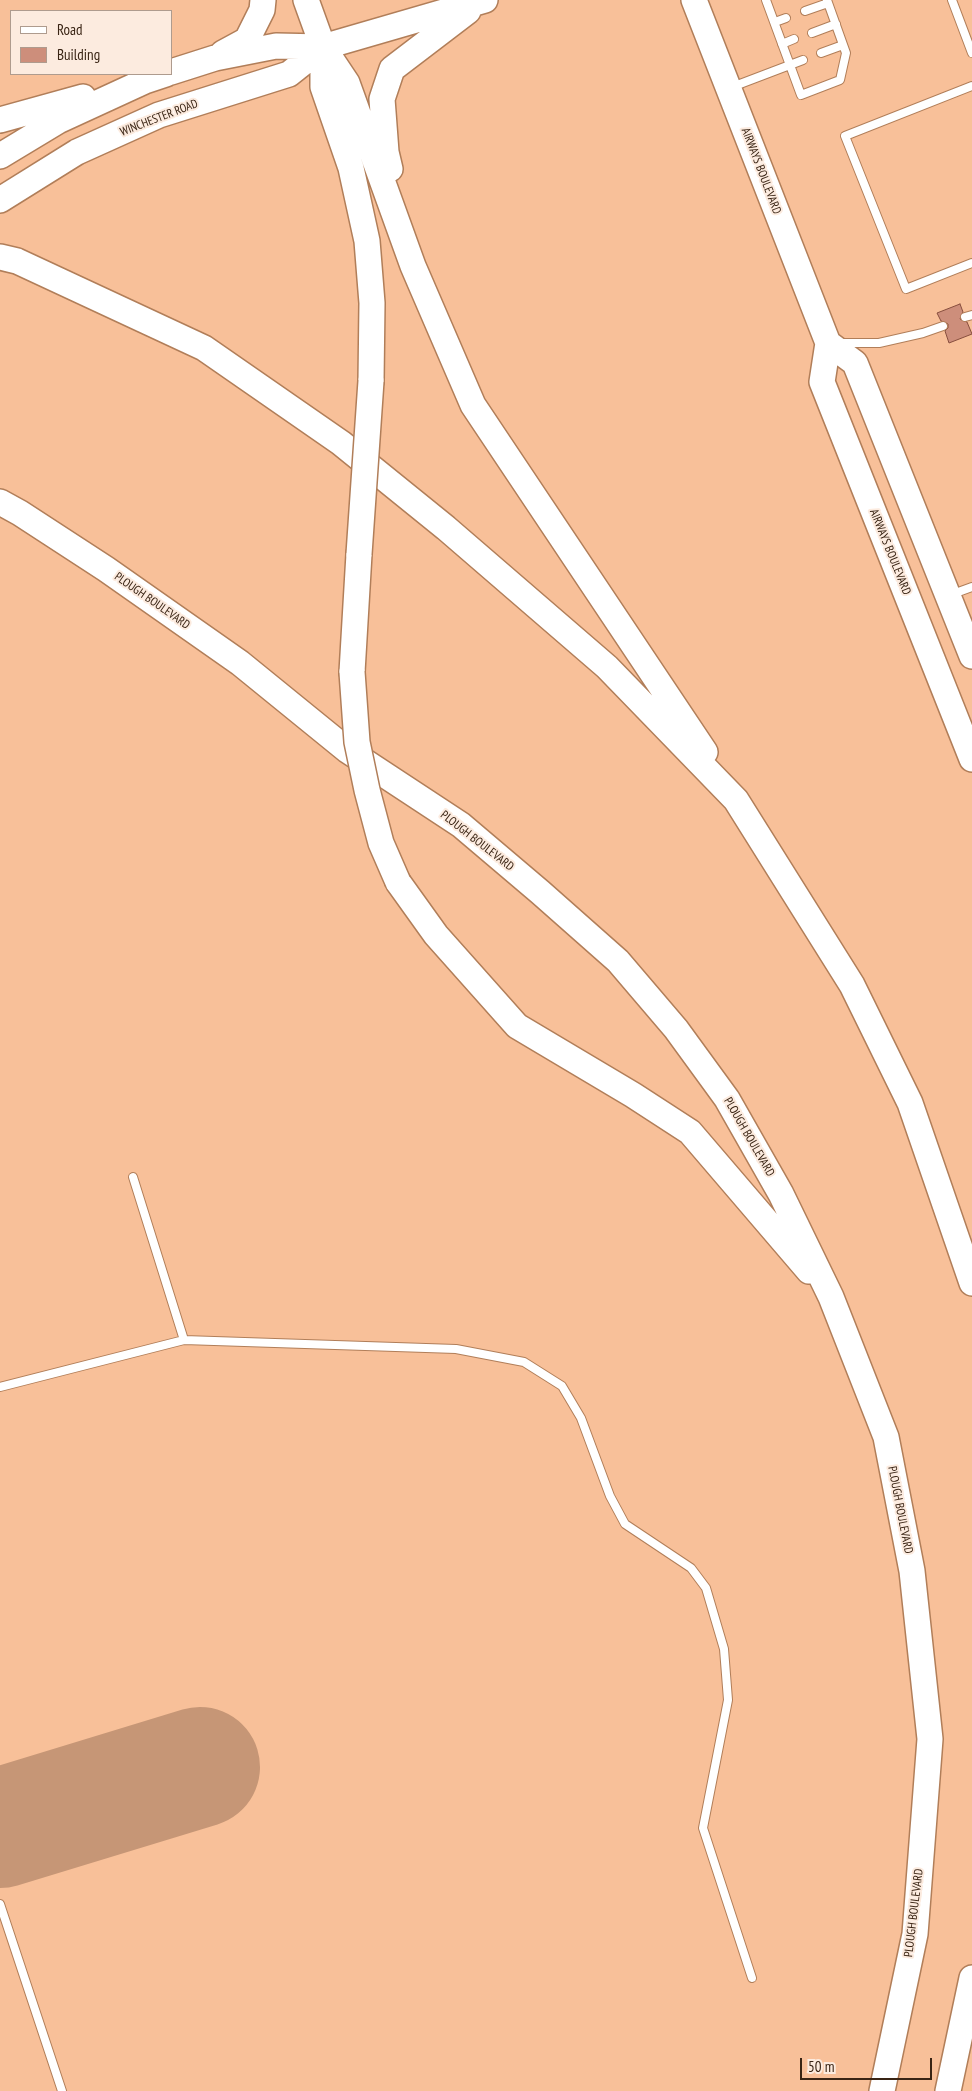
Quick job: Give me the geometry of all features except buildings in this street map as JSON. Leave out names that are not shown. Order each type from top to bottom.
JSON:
[{"type":"main road","points":[[215,58],[247,40],[262,10],[263,0]]},
{"type":"main road","points":[[306,0],[323,47],[347,83],[413,266],[474,405],[736,800],[852,985],[910,1103],[972,1284]]},
{"type":"main road","points":[[413,266],[386,152],[382,99],[392,69],[484,0]]},
{"type":"main road","name":"WINCHESTER ROAD","points":[[172,72],[215,58],[276,46],[323,47],[484,0]]},
{"type":"main road","name":"AIRWAYS BOULEVARD","points":[[694,0],[828,343],[822,382],[972,759]]},
{"type":"main road","points":[[323,47],[323,87],[350,168],[367,241],[372,303],[371,381],[352,672],[357,742],[366,790],[381,844],[398,882],[436,936],[517,1026],[633,1095],[690,1132],[831,1297]]},
{"type":"main road","name":"WINCHESTER ROAD","points":[[0,200],[77,152],[159,115],[289,74],[323,47]]},
{"type":"main road","points":[[0,120],[156,77]]},
{"type":"main road","points":[[0,156],[58,121],[156,77]]},
{"type":"main road","points":[[9,259],[204,348],[341,443],[446,528],[607,667],[736,800]]},
{"type":"main road","points":[[828,343],[855,363],[948,596],[969,642]]},
{"type":"main road","name":"PLOUGH BOULEVARD","points":[[0,502],[20,512],[240,663],[346,750],[461,825],[618,961],[676,1029],[727,1098],[781,1194],[831,1297],[886,1436],[912,1571],[930,1739],[914,1934],[882,2091]]},
{"type":"main road","points":[[948,2091],[972,1978]]},
{"type":"lane","points":[[766,0],[801,95],[840,80],[846,53],[828,1],[805,12]]},
{"type":"lane","points":[[952,0],[972,53]]},
{"type":"lane","points":[[775,22],[786,18]]},
{"type":"lane","points":[[812,33],[836,24]]},
{"type":"lane","points":[[782,44],[794,39]]},
{"type":"lane","points":[[821,53],[843,45]]},
{"type":"lane","points":[[729,88],[803,60]]},
{"type":"lane","points":[[972,86],[845,136],[906,289],[972,263]]},
{"type":"lane","points":[[828,343],[879,343],[923,334],[943,326]]},
{"type":"lane","points":[[948,596],[972,588]]},
{"type":"lane","points":[[133,1177],[184,1340]]},
{"type":"lane","points":[[0,1387],[184,1340],[456,1349],[524,1362],[562,1386],[581,1418],[610,1496],[625,1524],[691,1568],[706,1588],[724,1649],[728,1700],[704,1828],[752,1978]]},
{"type":"lane","points":[[0,1904],[62,2091]]},
{"type":"runway","points":[[0,1828],[200,1767]]}]
